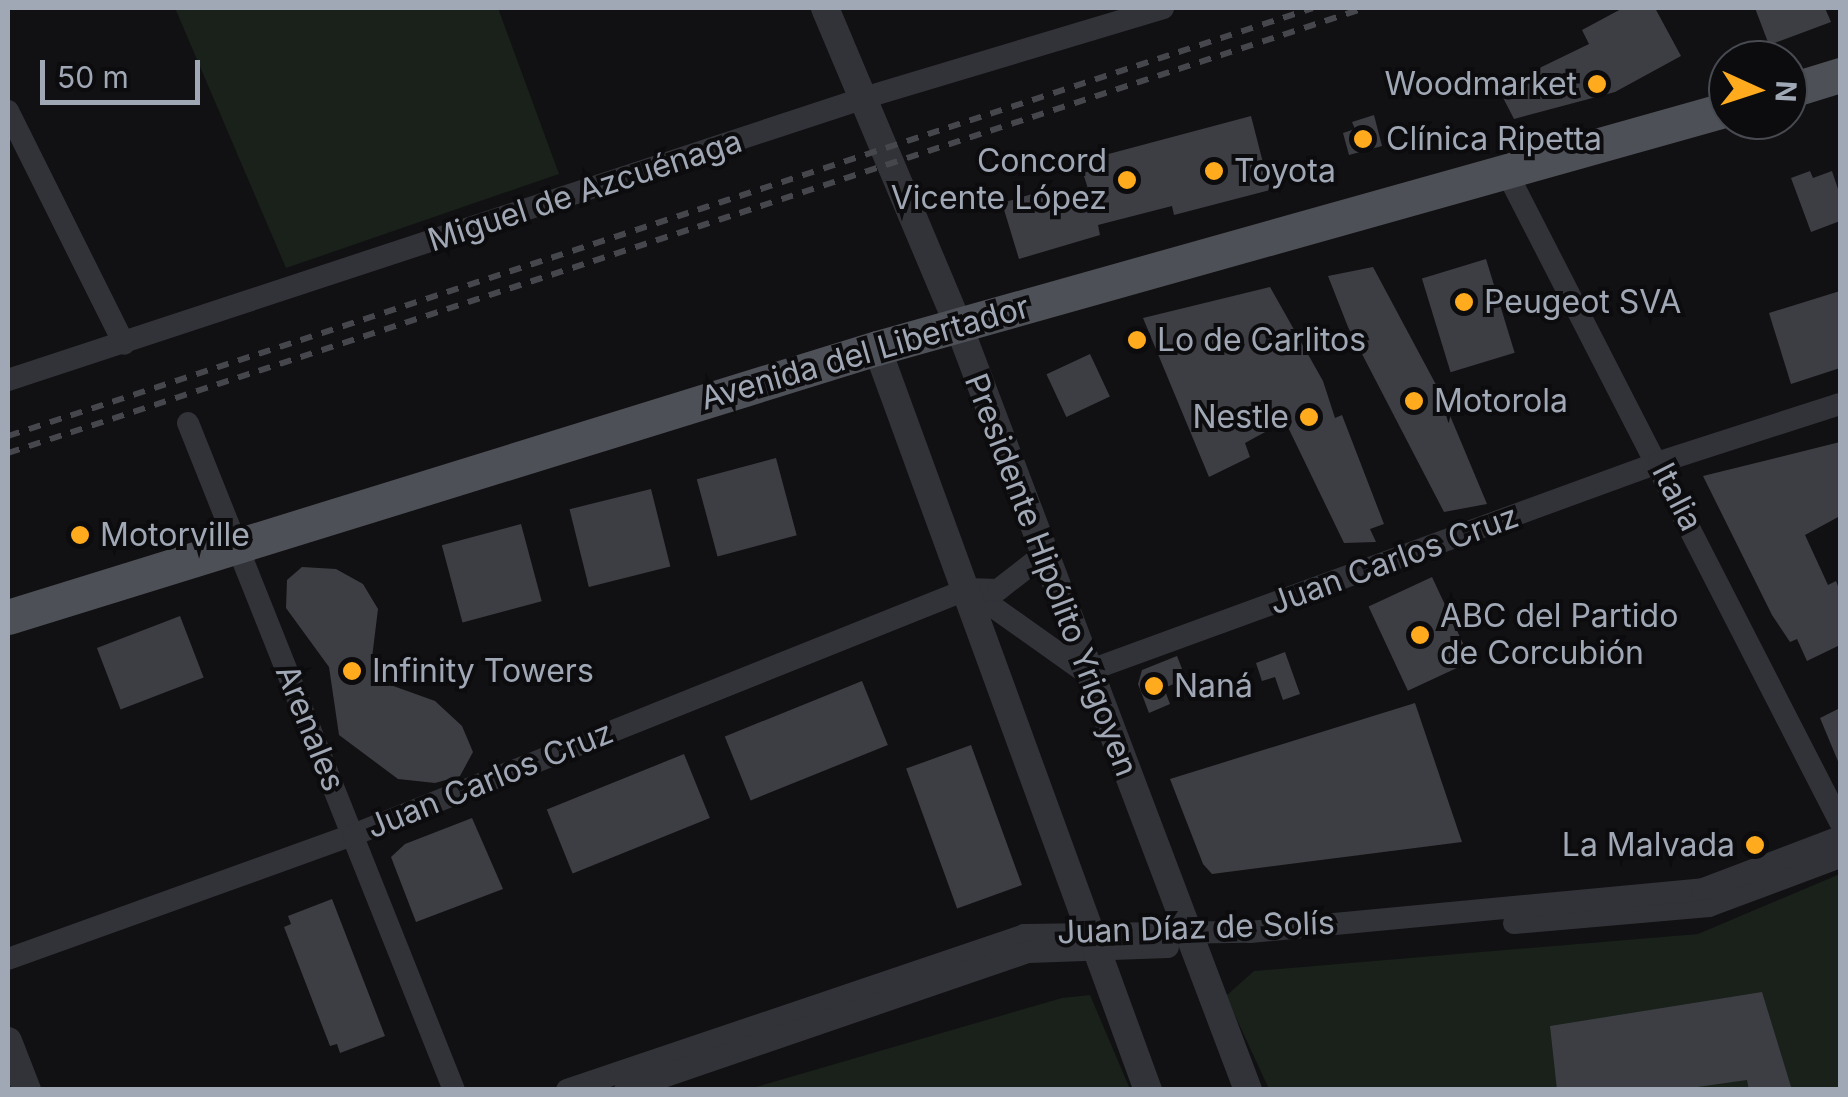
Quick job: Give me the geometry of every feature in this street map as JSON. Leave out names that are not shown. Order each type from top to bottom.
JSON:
[{"type":"main road","points":[[1808,85],[1840,75]]},
{"type":"main road","name":"Avenida del Libertador","points":[[8,616],[236,542],[958,324],[1508,175],[1708,115]]},
{"type":"street","name":"Presidente Hipólito Yrigoyen","points":[[825,8],[866,97],[958,324],[1085,672],[1248,1090]]},
{"type":"street","name":"Miguel de Azcuénaga","points":[[8,380],[866,97],[1164,8]]},
{"type":"street","points":[[8,112],[124,344]]},
{"type":"street","name":"Italia","points":[[1508,175],[1660,462],[1840,822]]},
{"type":"street","points":[[877,348],[1148,1090]]},
{"type":"street","name":"Juan Carlos Cruz","points":[[1085,672],[1660,462],[1840,404]]},
{"type":"street","name":"Arenales","points":[[188,423],[454,1090]]},
{"type":"street","name":"Juan Carlos Cruz","points":[[8,959],[353,835],[968,589],[998,590],[1026,574],[1043,554]]},
{"type":"street","points":[[968,589],[1085,672]]},
{"type":"street","name":"Juan Díaz de Solís","points":[[1191,940],[1703,889],[1840,837]]},
{"type":"street","name":"Juan Díaz de Solís","points":[[566,1090],[1024,935],[1093,941],[1191,940],[1709,906],[1840,856]]},
{"type":"street","name":"Juan Díaz de Solís","points":[[625,1090],[1029,952],[1093,941]]},
{"type":"street","points":[[8,1041],[27,1090]]},
{"type":"shaded area","points":[[175,8],[498,8],[559,174],[286,268]]},
{"type":"shaded area","points":[[1840,874],[1840,1089],[1269,1089],[1226,996],[1254,971],[1698,934]]},
{"type":"shaded area","points":[[1090,995],[1130,1089],[749,1089],[1062,998]]},
{"type":"building","points":[[1623,8],[1655,8],[1681,56],[1615,92],[1514,119],[1498,88],[1589,44],[1582,30]]},
{"type":"building","points":[[1755,8],[1825,8],[1831,22],[1782,40],[1767,40]]},
{"type":"building","name":"Clínica Ripetta","points":[[1374,115],[1382,146],[1349,155],[1343,133],[1355,129],[1352,122]]},
{"type":"building","points":[[1251,116],[1270,190],[1174,215],[1172,206],[1098,225],[1100,235],[1019,259],[1002,203],[1046,190],[1052,206],[1090,195],[1083,173],[1104,167],[1101,156]]},
{"type":"building","points":[[1810,171],[1813,178],[1832,171],[1840,195],[1840,221],[1811,232],[1791,178]]},
{"type":"building","name":"Peugeot SVA","points":[[1486,259],[1515,353],[1451,372],[1422,279]]},
{"type":"building","name":"Motorola","points":[[1373,267],[1441,394],[1487,504],[1444,512],[1348,327],[1328,276]]},
{"type":"building","points":[[1270,287],[1323,381],[1335,418],[1342,415],[1384,524],[1370,529],[1376,542],[1344,543],[1285,421],[1245,443],[1250,457],[1209,477],[1143,318]]},
{"type":"building","points":[[1840,291],[1840,368],[1791,384],[1769,313]]},
{"type":"building","points":[[1090,354],[1110,397],[1066,417],[1046,374]]},
{"type":"building","points":[[1840,442],[1840,516],[1805,535],[1828,585],[1836,581],[1840,591],[1840,645],[1807,661],[1797,639],[1790,642],[1772,615],[1703,476]]},
{"type":"building","points":[[776,458],[797,535],[717,556],[697,479]]},
{"type":"building","points":[[651,489],[670,567],[589,587],[569,509]]},
{"type":"building","points":[[521,524],[542,601],[462,622],[442,545]]},
{"type":"building","name":"Infinity Towers","points":[[302,567],[336,569],[363,584],[378,609],[371,666],[385,683],[435,701],[462,726],[473,752],[460,776],[435,783],[398,779],[339,735],[329,667],[286,608],[287,580]]},
{"type":"building","name":"ABC del Partido de Corcubión","points":[[1432,577],[1471,661],[1408,691],[1369,607]]},
{"type":"building","points":[[180,616],[204,678],[121,710],[97,648]]},
{"type":"building","points":[[1285,652],[1300,694],[1283,700],[1275,677],[1262,681],[1256,663]]},
{"type":"building","name":"Naná","points":[[1177,656],[1186,679],[1164,688],[1170,704],[1149,713],[1138,684],[1142,670]]},
{"type":"building","points":[[862,681],[888,745],[751,800],[725,736]]},
{"type":"building","points":[[1415,703],[1462,842],[1212,874],[1203,864],[1170,779]]},
{"type":"building","points":[[1840,708],[1840,766],[1820,718]]},
{"type":"building","points":[[971,745],[1022,885],[957,909],[906,769]]},
{"type":"building","points":[[684,754],[710,818],[573,873],[547,809]]},
{"type":"building","points":[[472,818],[503,889],[416,922],[391,857],[405,844]]},
{"type":"building","points":[[332,899],[385,1036],[340,1053],[337,1044],[330,1046],[284,927],[291,924],[288,916]]},
{"type":"building","points":[[1762,992],[1792,1090],[1749,1090],[1747,1080],[1676,1090],[1557,1090],[1550,1026]]},
{"type":"railway","points":[[8,436],[1313,8]]},
{"type":"railway","points":[[8,453],[1365,8]]},
{"type":"place","name":"Woodmarket","points":[[1597,84]]},
{"type":"place","name":"Clínica Ripetta","points":[[1363,139]]},
{"type":"place","name":"Toyota","points":[[1214,171]]},
{"type":"place","name":"Concord Vicente López","points":[[1127,180]]},
{"type":"place","name":"Peugeot SVA","points":[[1464,302]]},
{"type":"place","name":"Lo de Carlitos","points":[[1137,340]]},
{"type":"place","name":"Motorola","points":[[1414,401]]},
{"type":"place","name":"Nestle","points":[[1309,417]]},
{"type":"place","name":"Motorville","points":[[80,535]]},
{"type":"place","name":"ABC del Partido de Corcubión","points":[[1420,635]]},
{"type":"place","name":"Infinity Towers","points":[[352,671]]},
{"type":"place","name":"Naná","points":[[1154,686]]},
{"type":"place","name":"La Malvada","points":[[1755,845]]}]
